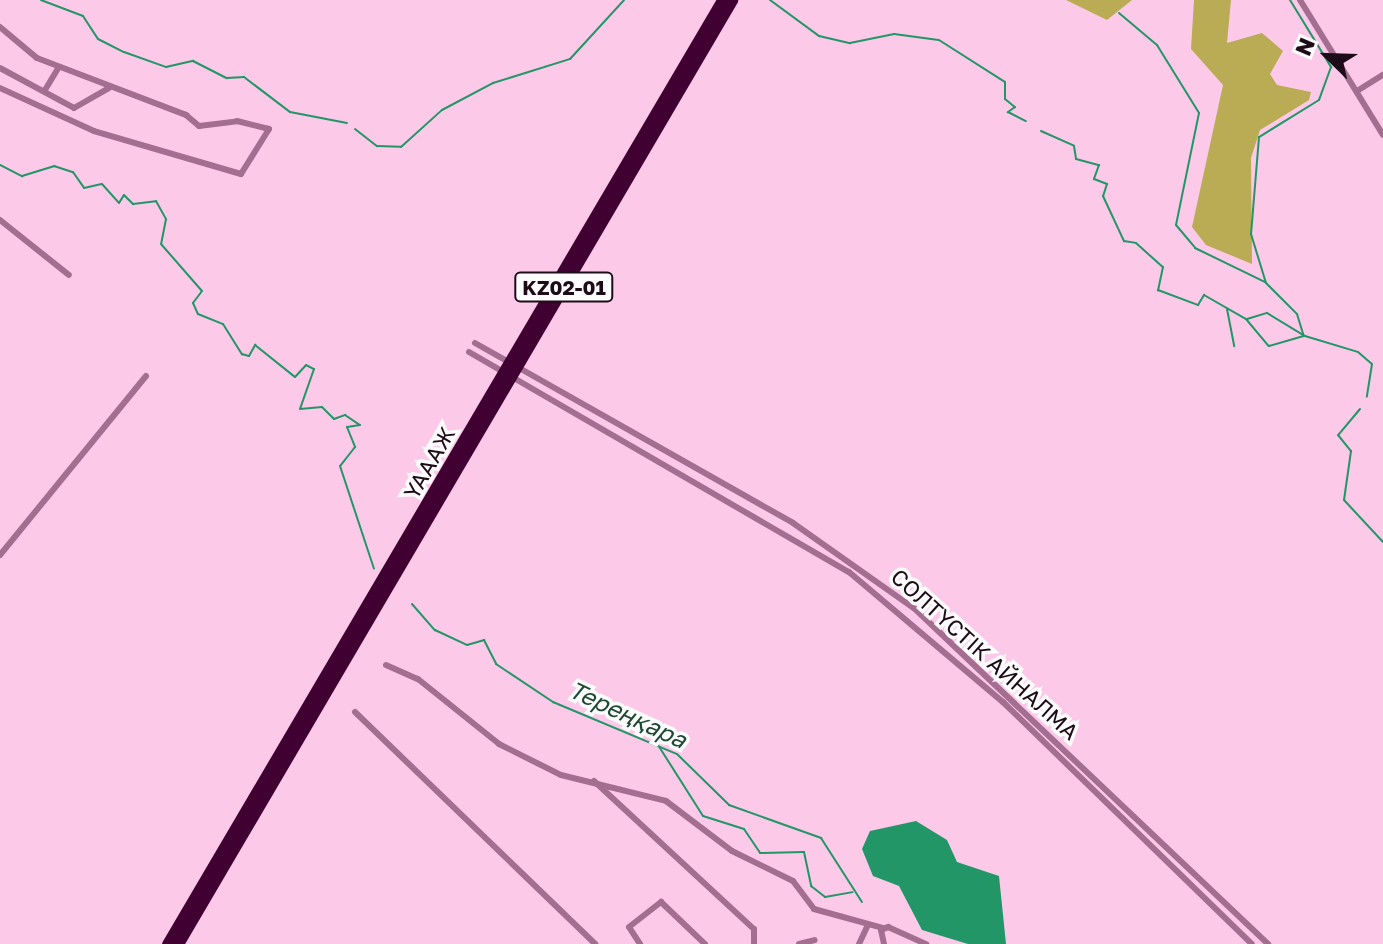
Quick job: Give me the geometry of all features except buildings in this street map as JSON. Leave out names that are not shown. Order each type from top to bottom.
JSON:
[{"type":"highway","name":"ҮАААЖ","points":[[178,944],[722,0]]},
{"type":"highway","name":"ҮАААЖ","points":[[393,573],[732,0]]},
{"type":"highway","name":"ҮАААЖ","points":[[167,944],[380,596]]},
{"type":"street","points":[[1300,0],[1383,135]]},
{"type":"street","points":[[0,27],[58,68],[186,115],[199,126],[237,121],[269,129],[241,174],[94,131],[0,88]]},
{"type":"street","points":[[0,68],[83,109],[109,88]]},
{"type":"street","points":[[45,90],[58,68]]},
{"type":"street","points":[[1357,91],[1383,75]]},
{"type":"street","points":[[0,220],[69,275]]},
{"type":"street","name":"СОЛТҮСТІК АЙНАЛМА","points":[[475,343],[793,523],[915,609],[1268,944]]},
{"type":"street","name":"СОЛТҮСТІК АЙНАЛМА","points":[[469,352],[786,530],[909,619],[1252,944]]},
{"type":"street","points":[[0,555],[146,376]]},
{"type":"street","points":[[571,408],[576,399]]},
{"type":"street","points":[[386,665],[418,679],[499,744],[561,775],[666,801],[732,851],[793,881],[814,909],[867,927],[903,929],[926,944]]},
{"type":"street","points":[[355,712],[595,944]]},
{"type":"street","points":[[594,781],[754,929],[754,944]]},
{"type":"street","points":[[640,944],[629,927],[661,902],[705,944]]},
{"type":"street","points":[[859,944],[867,927]]},
{"type":"street","points":[[883,928],[884,944]]},
{"type":"street","points":[[799,944],[815,940]]},
{"type":"shaded area","points":[[1066,0],[1132,0],[1107,20]]},
{"type":"shaded area","points":[[1194,0],[1231,0],[1227,43],[1262,33],[1283,51],[1270,74],[1277,85],[1311,92],[1309,100],[1260,130],[1251,158],[1252,264],[1206,245],[1192,227],[1223,85],[1191,49]]},
{"type":"shaded area","points":[[916,821],[947,840],[957,862],[999,876],[1006,944],[968,944],[922,930],[899,886],[873,876],[862,849],[870,831]]},
{"type":"waterway","points":[[41,0],[83,16],[98,39],[124,52],[166,67],[193,61],[227,78],[244,77],[290,112],[347,123]]},
{"type":"waterway","points":[[355,129],[377,146],[401,147],[442,110],[493,83],[570,59],[624,0]]},
{"type":"waterway","points":[[770,0],[819,36],[850,43],[894,34],[939,40],[1005,82],[1005,99],[1015,107],[1008,112],[1026,121]]},
{"type":"waterway","points":[[1290,0],[1331,67],[1319,100],[1259,137],[1251,234],[1266,283],[1297,314],[1303,334]]},
{"type":"waterway","points":[[1119,13],[1157,45],[1199,113],[1176,225],[1195,248],[1265,282]]},
{"type":"waterway","points":[[1041,131],[1074,146],[1076,159],[1099,165],[1094,179],[1107,184],[1103,196],[1124,241],[1136,243],[1163,267],[1158,290],[1198,305],[1204,295],[1246,319],[1269,346],[1305,336]]},
{"type":"waterway","name":"Тереңқара","points":[[0,165],[22,176],[54,166],[73,172],[84,188],[102,184],[119,203],[124,195],[133,204],[156,201],[166,219],[161,244],[202,291],[193,303],[198,314],[223,324],[242,354],[249,356],[255,345],[295,377],[306,365],[314,369],[300,409],[322,407],[334,419],[345,415],[360,425],[347,427],[355,447],[340,466],[374,569]]},
{"type":"waterway","points":[[1227,309],[1234,346]]},
{"type":"waterway","points":[[1247,319],[1267,313],[1305,336],[1358,352],[1372,364],[1367,397]]},
{"type":"waterway","points":[[1360,409],[1338,435],[1351,451],[1344,500],[1383,542]]},
{"type":"waterway","name":"Тереңқара","points":[[412,604],[435,630],[467,645],[484,640],[496,664],[553,702],[677,754],[729,805],[821,838],[862,902]]},
{"type":"waterway","points":[[658,745],[703,816],[744,829],[760,853],[804,852],[811,886],[825,897],[853,892]]}]
